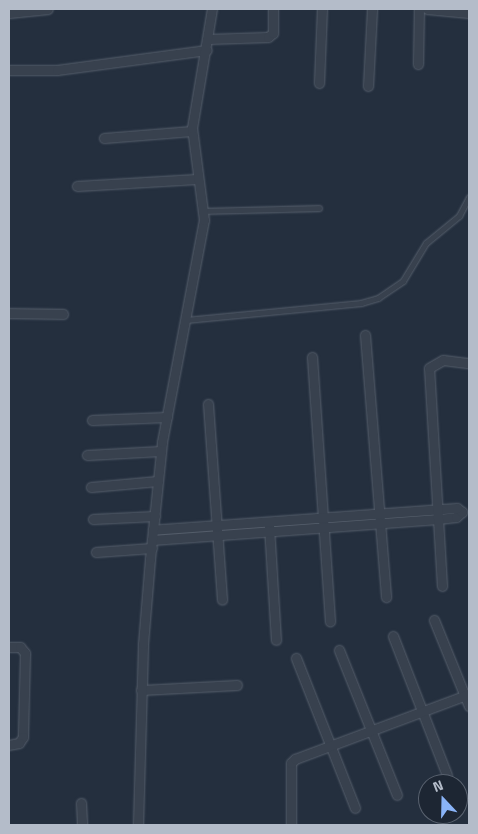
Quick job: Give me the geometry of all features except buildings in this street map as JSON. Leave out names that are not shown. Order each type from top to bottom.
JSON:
[{"type":"street","points":[[9,13],[48,9]]},
{"type":"street","points":[[138,825],[141,690],[153,530],[161,451],[201,243],[202,211],[192,131],[212,9]]},
{"type":"street","points":[[208,39],[268,37],[273,33],[273,9]]},
{"type":"street","points":[[319,83],[322,9]]},
{"type":"street","points":[[368,86],[372,9]]},
{"type":"street","points":[[418,64],[419,9]]},
{"type":"street","points":[[427,9],[469,12]]},
{"type":"street","points":[[9,70],[15,72],[107,65],[206,50]]},
{"type":"street","points":[[104,138],[192,131]]},
{"type":"street","points":[[77,186],[197,179]]},
{"type":"street","points":[[9,313],[63,314]]},
{"type":"street","points":[[365,335],[386,597]]},
{"type":"street","points":[[312,357],[330,620]]},
{"type":"street","points":[[442,586],[429,368],[443,360],[469,363]]},
{"type":"street","points":[[208,404],[222,600]]},
{"type":"street","points":[[92,420],[167,416]]},
{"type":"street","points":[[87,455],[161,451]]},
{"type":"street","points":[[92,487],[158,481]]},
{"type":"street","points":[[96,552],[322,523],[438,514]]},
{"type":"street","points":[[93,519],[155,516]]},
{"type":"street","points":[[153,530],[269,521],[322,523]]},
{"type":"street","points":[[269,521],[276,640]]},
{"type":"street","points":[[434,620],[467,695],[469,706]]},
{"type":"street","points":[[393,636],[447,774]]},
{"type":"street","points":[[9,647],[20,647],[25,653],[23,738],[19,744],[9,745]]},
{"type":"street","points":[[339,650],[397,796]]},
{"type":"street","points":[[296,658],[355,808]]},
{"type":"street","points":[[141,690],[237,685]]},
{"type":"street","points":[[291,825],[291,763],[295,759],[467,695]]},
{"type":"street","points":[[295,759],[296,825]]},
{"type":"street","points":[[81,803],[82,825]]},
{"type":"lane","points":[[186,320],[370,301],[403,281],[426,243],[460,216],[469,197]]},
{"type":"lane","points":[[202,211],[319,208]]}]
